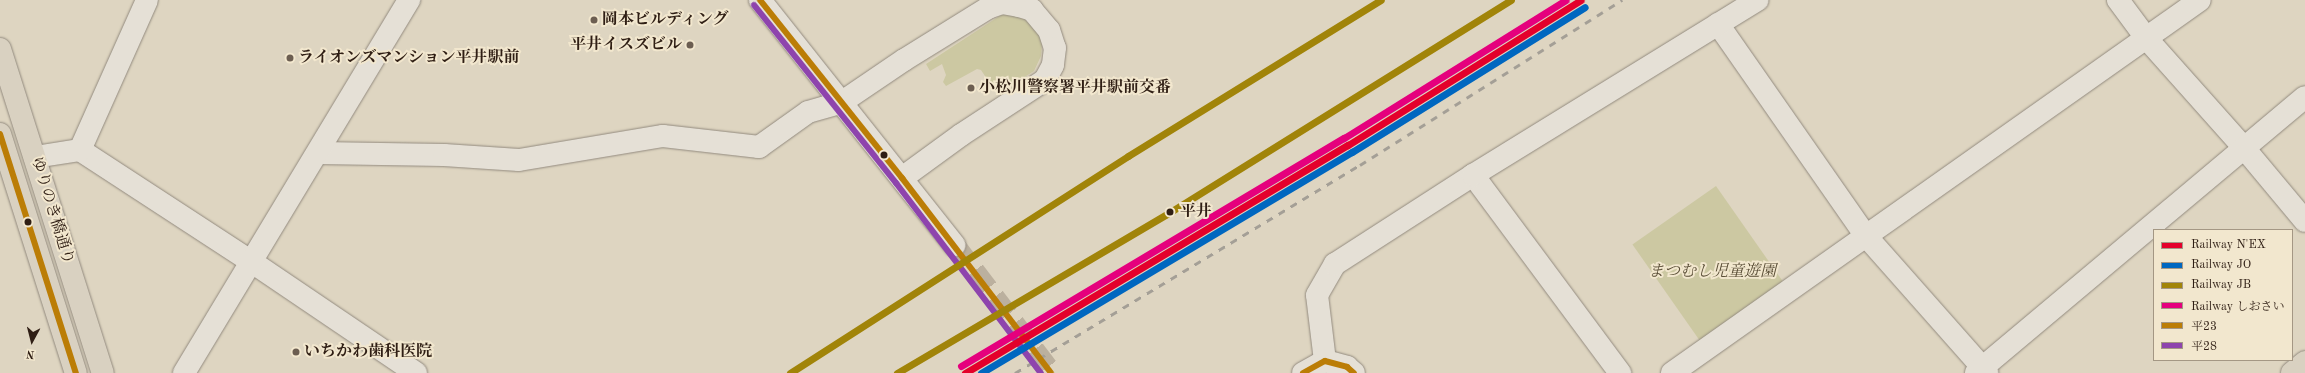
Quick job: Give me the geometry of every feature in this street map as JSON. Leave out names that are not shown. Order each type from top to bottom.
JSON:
[{"type":"main road","name":"ゆりのき橋通り","points":[[0,49],[103,373]]},
{"type":"main road","name":"ゆりのき橋通り","points":[[0,134],[76,373]]},
{"type":"main road","points":[[2292,373],[2305,362]]},
{"type":"street","points":[[80,150],[147,0]]},
{"type":"street","points":[[184,373],[410,0]]},
{"type":"street","points":[[760,0],[954,245]]},
{"type":"street","points":[[1325,360],[1317,295],[1334,264],[1473,175],[1757,0]]},
{"type":"street","points":[[2118,0],[2147,39],[2244,148],[2305,221]]},
{"type":"street","points":[[1672,373],[2147,39],[2200,0]]},
{"type":"street","points":[[318,153],[444,155],[519,160],[662,136],[760,147],[808,112],[842,102],[904,60],[988,8],[1002,3],[1032,10],[1049,30],[1055,48],[1053,65],[1045,80],[961,135],[902,178]]},
{"type":"street","points":[[1718,24],[1866,236],[1982,371],[2305,97]]},
{"type":"street","points":[[35,157],[80,150],[252,262],[416,373]]},
{"type":"street","points":[[1473,175],[1620,373]]},
{"type":"street","points":[[1303,373],[1325,360],[1347,367],[1354,373]]},
{"type":"green space","points":[[1010,13],[1020,15],[1036,25],[1042,44],[1041,56],[1034,71],[999,93],[991,85],[981,70],[977,69],[946,86],[943,82],[946,75],[942,64],[930,71],[926,64],[1001,15]]},
{"type":"green space","name":"まつむし児童遊園","points":[[1716,186],[1787,287],[1703,345],[1632,245]]},
{"type":"tunnel","points":[[954,245],[1051,373]]},
{"type":"railway","points":[[1015,373],[1360,165],[1622,0]]},
{"type":"rail line","name":"JB","points":[[790,373],[1128,156],[1381,0]]},
{"type":"rail line","name":"JB","points":[[897,373],[1167,214],[1511,0]]},
{"type":"rail line","name":"しおさい","points":[[961,366],[1344,138],[1566,0]]},
{"type":"rail line","name":"N'EX","points":[[965,373],[1348,145],[1581,0]]},
{"type":"rail line","name":"JO","points":[[981,373],[1352,152],[1585,7]]},
{"type":"transit line","name":"平23","points":[[760,0],[902,178],[1051,373]]},
{"type":"transit line","name":"平28","points":[[754,5],[896,183],[1041,373]]},
{"type":"transit line","name":"平23","points":[[0,134],[76,373]]},
{"type":"transit line","name":"平23","points":[[1303,373],[1325,361],[1347,367],[1354,373]]},
{"type":"place","name":"岡本ビルディング","points":[[594,20]]},
{"type":"place","name":"平井イスズビル","points":[[690,45]]},
{"type":"place","name":"ライオンズマンション平井駅前","points":[[290,58]]},
{"type":"place","name":"小松川警察署平井駅前交番","points":[[971,88]]},
{"type":"place","name":"平井","points":[[1170,212]]},
{"type":"place","name":"いちかわ歯科医院","points":[[296,352]]}]
